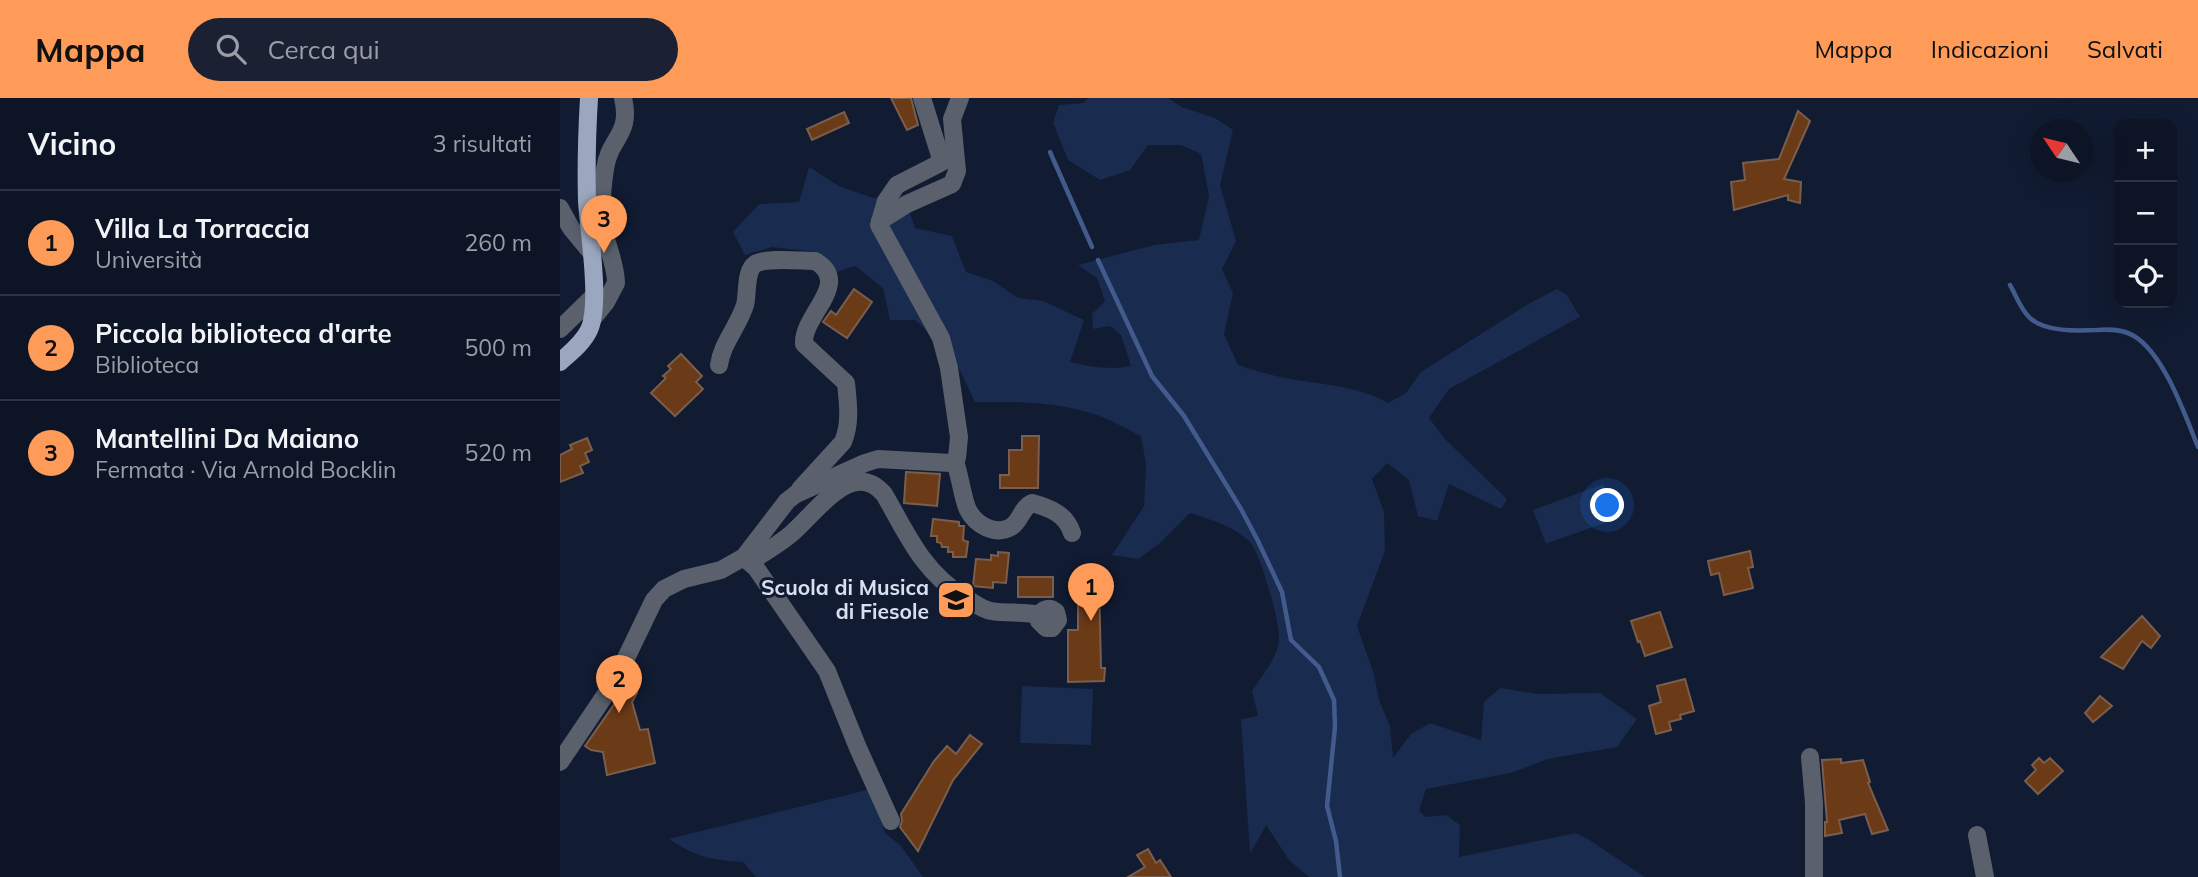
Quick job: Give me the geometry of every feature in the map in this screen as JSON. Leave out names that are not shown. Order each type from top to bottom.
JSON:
[{"type":"main road","points":[[560,362],[581,343],[593,318],[595,295],[587,199],[589,98]]},
{"type":"street","points":[[593,318],[617,283],[603,222],[604,185],[607,158],[623,132],[626,121],[623,98]]},
{"type":"street","points":[[922,98],[942,162],[897,185],[886,201],[879,228],[941,338],[949,368],[959,436],[959,453],[955,462],[968,512],[981,524],[996,531],[1011,527],[1032,503],[1059,513],[1070,526],[1072,533]]},
{"type":"street","points":[[880,221],[907,204],[952,184],[957,171],[952,119],[960,98]]},
{"type":"street","points":[[560,208],[571,228],[590,251]]},
{"type":"street","points":[[719,365],[722,349],[735,329],[744,306],[750,270],[754,264],[763,261],[816,261],[822,265],[830,281],[829,289],[807,326],[804,344],[846,383],[849,411],[846,434],[843,442],[788,501],[747,559]]},
{"type":"street","points":[[560,329],[595,295]]},
{"type":"street","points":[[796,494],[878,459],[955,462]]},
{"type":"street","points":[[560,762],[616,678],[654,600],[664,589],[684,579],[721,570],[747,559],[793,532],[845,485],[870,482],[878,486],[923,561],[946,585],[990,611],[1026,611],[1040,615]]},
{"type":"street","points":[[747,559],[807,639],[827,671],[891,821]]},
{"type":"street","points":[[1810,757],[1814,803],[1814,877]]},
{"type":"street","points":[[1977,835],[1985,877]]},
{"type":"shaded area","points":[[1088,98],[1168,98],[1182,107],[1215,118],[1233,130],[1220,185],[1236,241],[1222,269],[1233,293],[1224,334],[1238,365],[1280,377],[1363,392],[1388,403],[1406,393],[1421,372],[1530,303],[1557,289],[1567,295],[1580,317],[1449,389],[1429,418],[1446,440],[1507,499],[1501,509],[1449,484],[1437,521],[1418,516],[1409,480],[1387,463],[1372,479],[1384,512],[1385,551],[1357,626],[1374,674],[1379,700],[1390,726],[1393,758],[1411,734],[1430,723],[1481,740],[1484,702],[1500,688],[1538,694],[1600,693],[1637,719],[1617,747],[1548,759],[1511,773],[1426,789],[1419,810],[1425,817],[1446,815],[1460,825],[1459,857],[1576,833],[1645,877],[1309,877],[1289,860],[1266,825],[1250,854],[1241,719],[1258,716],[1252,691],[1273,659],[1279,638],[1268,588],[1249,541],[1229,527],[1190,513],[1159,544],[1138,559],[1112,555],[1144,506],[1146,464],[1141,436],[1103,418],[1062,406],[975,402],[952,354],[915,320],[890,320],[883,288],[855,266],[837,272],[816,252],[772,247],[745,255],[733,232],[759,204],[799,202],[809,167],[839,186],[873,198],[904,196],[915,228],[952,236],[966,272],[993,281],[1018,298],[1043,301],[1084,320],[1070,362],[1100,367],[1131,366],[1121,335],[1110,326],[1093,329],[1092,314],[1105,301],[1097,278],[1078,265],[1154,245],[1199,240],[1209,196],[1201,154],[1181,145],[1148,145],[1130,170],[1100,180],[1068,160],[1053,123],[1059,105],[1084,103]]},
{"type":"shaded area","points":[[1603,484],[1615,519],[1546,544],[1533,510]]},
{"type":"shaded area","points":[[1022,686],[1093,689],[1091,745],[1020,743]]},
{"type":"shaded area","points":[[871,789],[885,833],[901,846],[923,877],[756,877],[743,862],[704,856],[669,839]]},
{"type":"building","points":[[891,98],[911,98],[918,125],[907,130]]},
{"type":"building","points":[[1798,111],[1810,121],[1784,179],[1801,182],[1800,203],[1788,200],[1788,195],[1734,210],[1731,182],[1745,180],[1743,163],[1779,159]]},
{"type":"building","points":[[844,112],[849,123],[812,140],[807,129]]},
{"type":"building","points":[[854,289],[872,302],[847,338],[823,322],[831,311],[836,315]]},
{"type":"building","points":[[681,354],[702,376],[696,382],[703,389],[675,416],[651,393],[666,378],[663,376],[671,369],[668,366]]},
{"type":"building","points":[[1022,436],[1039,436],[1038,488],[1000,488],[1000,475],[1009,475],[1009,450],[1022,450]]},
{"type":"building","points":[[587,438],[592,450],[585,453],[589,462],[580,466],[583,473],[560,482],[560,455],[572,449],[570,445]]},
{"type":"building","points":[[906,472],[940,474],[937,506],[904,503]]},
{"type":"building","points":[[933,519],[959,522],[959,526],[964,526],[963,540],[968,542],[966,557],[953,557],[953,552],[948,552],[948,547],[942,547],[941,543],[937,542],[937,536],[931,536]]},
{"type":"building","points":[[1750,551],[1753,567],[1748,568],[1753,588],[1724,595],[1719,573],[1711,575],[1708,561]]},
{"type":"building","points":[[998,552],[1009,553],[1006,583],[993,582],[993,588],[973,586],[976,559],[991,560],[991,555],[998,556]]},
{"type":"building","points":[[1018,577],[1053,577],[1053,597],[1018,597]]},
{"type":"building","points":[[1078,579],[1099,580],[1101,668],[1105,668],[1104,681],[1068,682],[1068,630],[1078,630]]},
{"type":"building","points":[[1660,612],[1672,647],[1645,656],[1631,621]]},
{"type":"building","points":[[2142,616],[2160,636],[2151,648],[2142,641],[2123,669],[2101,657]]},
{"type":"building","points":[[1685,679],[1694,711],[1669,722],[1671,730],[1656,734],[1649,706],[1661,702],[1657,686]]},
{"type":"building","points":[[627,686],[637,693],[632,702],[640,730],[648,729],[655,763],[607,775],[603,752],[585,746]]},
{"type":"building","points":[[2100,696],[2112,706],[2093,722],[2085,713]]},
{"type":"building","points":[[970,735],[982,744],[953,780],[918,851],[900,827],[901,814],[934,761],[947,746],[956,754]]},
{"type":"building","points":[[2039,758],[2044,763],[2050,758],[2063,771],[2038,794],[2025,781],[2036,770],[2032,765]]},
{"type":"building","points":[[1841,759],[1841,763],[1863,760],[1870,782],[1868,783],[1888,830],[1872,834],[1865,814],[1839,820],[1842,833],[1825,836],[1827,822],[1822,760]]},
{"type":"building","points":[[1148,849],[1156,863],[1160,860],[1171,877],[1128,877],[1145,867],[1137,855]]},
{"type":"waterway","points":[[1050,152],[1092,247]]},
{"type":"waterway","points":[[1098,260],[1152,376],[1184,416],[1258,541],[1282,592],[1291,640],[1319,667],[1334,700],[1335,727],[1327,806],[1336,841],[1340,877]]},
{"type":"waterway","points":[[2010,285],[2024,311],[2036,323],[2062,330],[2121,331],[2134,336],[2145,345],[2155,356],[2172,386],[2198,447]]},
{"type":"place","name":"Mantellini Da Maiano","points":[[604,253]]},
{"type":"place","name":"Scuola di Musica di Fiesole","points":[[956,600]]},
{"type":"place","name":"Villa La Torraccia","points":[[1091,621]]},
{"type":"place","name":"Piccola biblioteca d'arte","points":[[619,713]]}]
